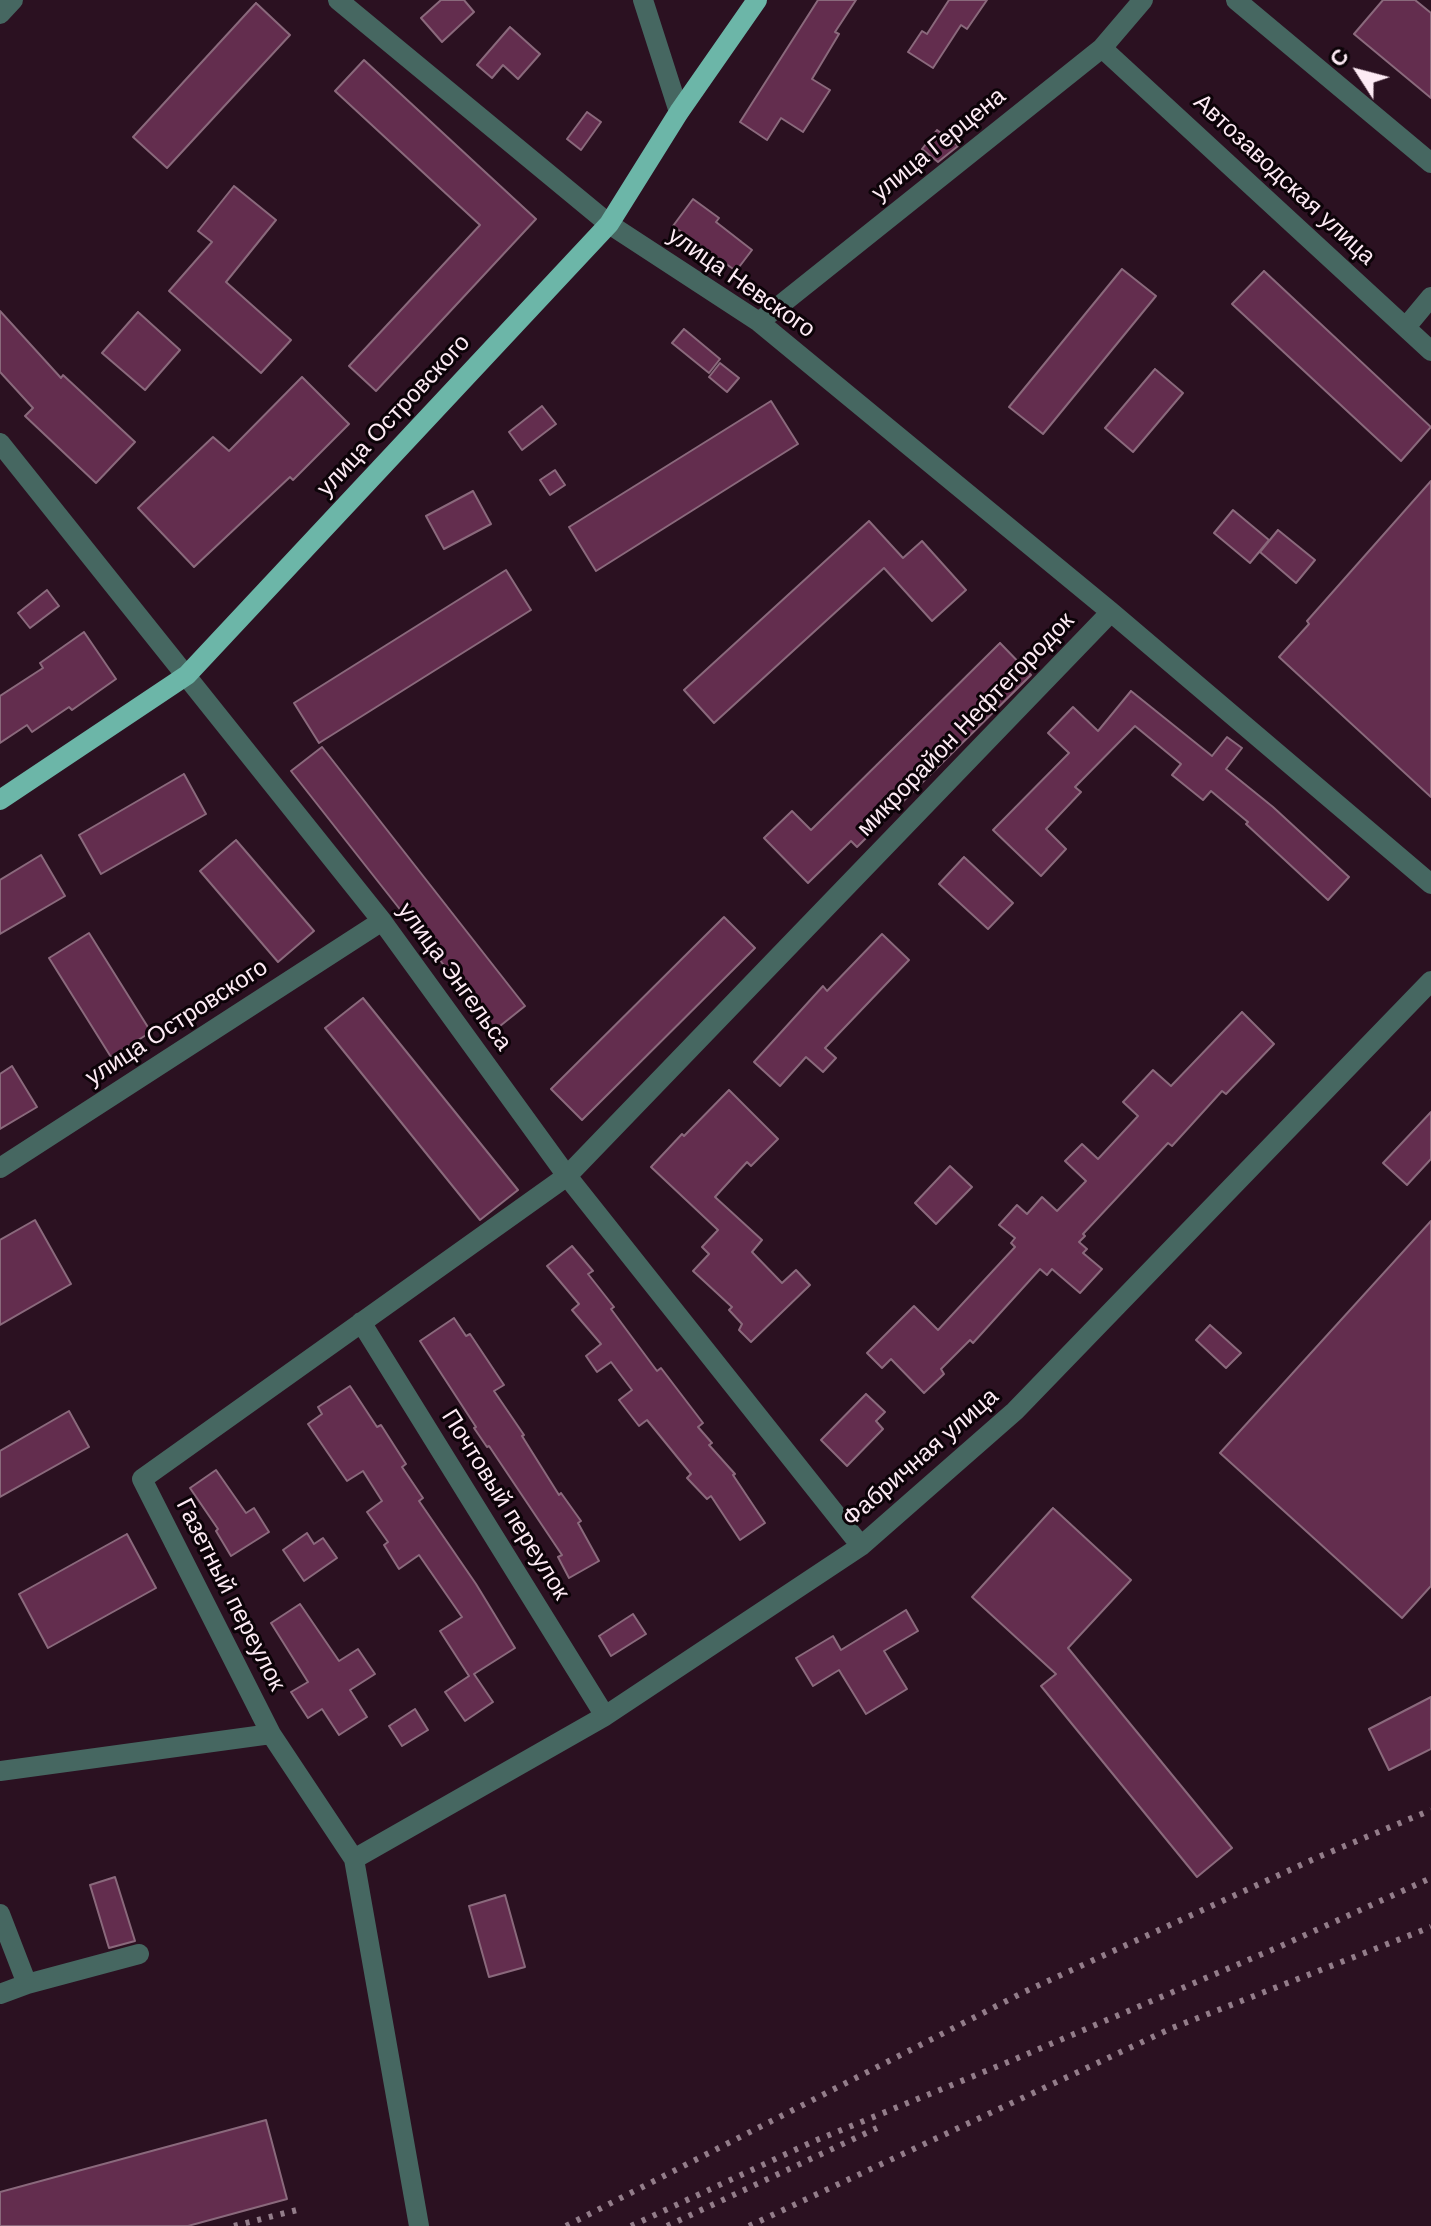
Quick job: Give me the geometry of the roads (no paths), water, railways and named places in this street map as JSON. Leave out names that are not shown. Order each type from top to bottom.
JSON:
[{"type":"main road","name":"улица Островского","points":[[0,800],[187,675],[609,224],[679,112],[757,0]]},
{"type":"street","points":[[0,14],[13,0]]},
{"type":"street","name":"улица Невского","points":[[338,0],[609,224],[759,322],[1111,612]]},
{"type":"street","points":[[643,0],[679,112]]},
{"type":"street","name":"улица Герцена","points":[[759,322],[1102,48],[1143,0]]},
{"type":"street","points":[[1236,0],[1431,163]]},
{"type":"street","name":"Автозаводская улица","points":[[1102,48],[1431,351]]},
{"type":"street","points":[[1406,327],[1431,297]]},
{"type":"street","name":"улица Энгельса","points":[[0,443],[382,921],[567,1176],[861,1546]]},
{"type":"street","name":"микрорайон Нефтегородок","points":[[142,1479],[567,1176],[1111,612],[1431,884]]},
{"type":"street","name":"улица Островского","points":[[0,1168],[382,921]]},
{"type":"street","name":"Фабричная улица","points":[[354,1859],[605,1716],[861,1546],[1015,1411],[1431,981]]},
{"type":"street","name":"Почтовый переулок","points":[[361,1322],[605,1716]]},
{"type":"street","name":"Газетный переулок","points":[[142,1479],[271,1734],[354,1859]]},
{"type":"street","points":[[0,1771],[271,1734]]},
{"type":"street","points":[[354,1859],[419,2226]]},
{"type":"street","points":[[0,1914],[27,1984]]},
{"type":"street","points":[[0,1994],[139,1954]]},
{"type":"railway","points":[[566,2226],[1024,1992],[1316,1858],[1431,1810]]},
{"type":"railway","points":[[631,2226],[812,2142],[1281,1946],[1431,1878]]},
{"type":"railway","points":[[749,2226],[1172,2028],[1431,1927]]},
{"type":"railway","points":[[667,2226],[877,2128]]},
{"type":"railway","points":[[234,2226],[297,2210]]}]
